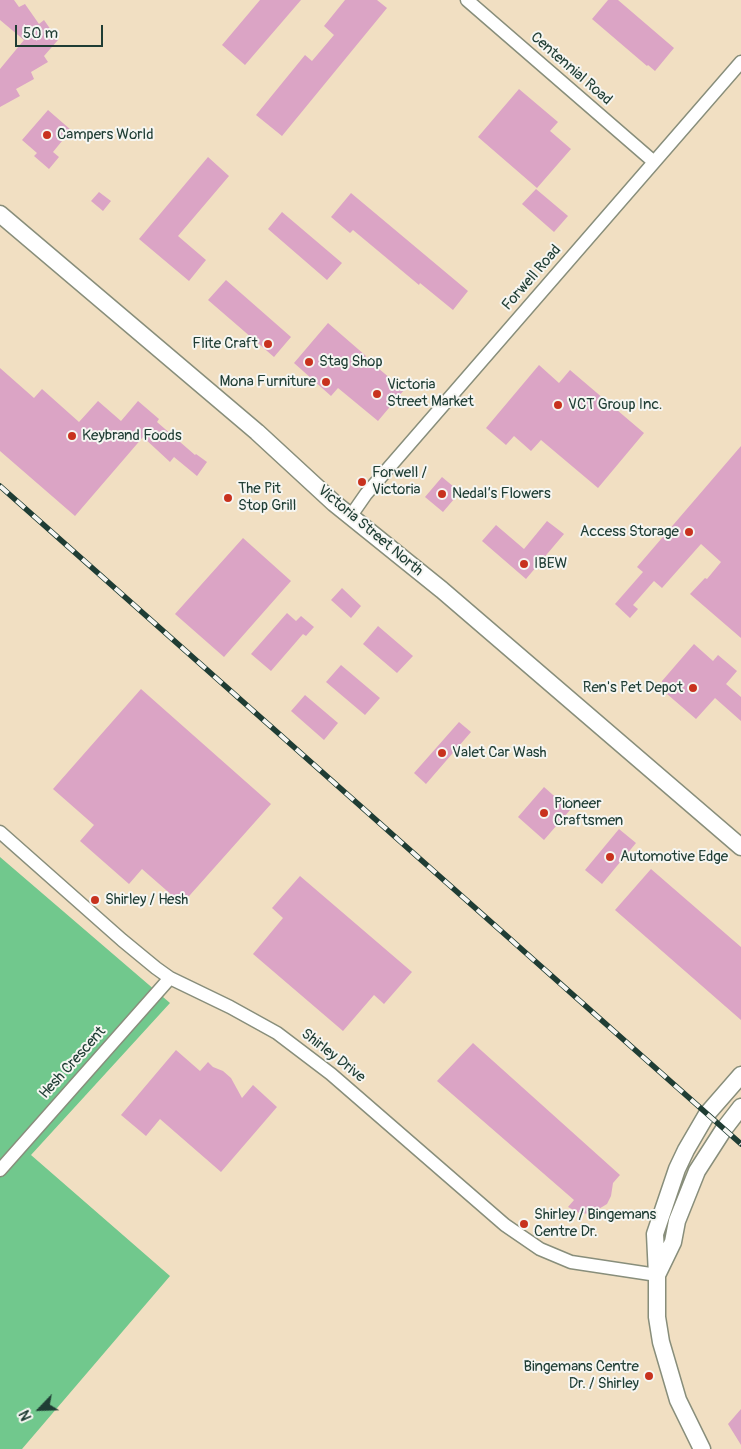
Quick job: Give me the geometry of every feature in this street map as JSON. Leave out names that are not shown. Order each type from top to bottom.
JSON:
[{"type":"main road","name":"Victoria Street North","points":[[0,214],[257,432],[350,517],[442,590],[741,848]]},
{"type":"main road","points":[[702,1449],[678,1400],[661,1342],[657,1317],[655,1234],[677,1170],[686,1150],[707,1114],[741,1075]]},
{"type":"main road","points":[[657,1275],[673,1242],[677,1221],[697,1171],[724,1128],[741,1107]]},
{"type":"street","name":"Centennial Road","points":[[467,0],[654,162]]},
{"type":"street","name":"Forwell Road","points":[[350,517],[366,494],[741,62]]},
{"type":"street","name":"Shirley Drive","points":[[0,832],[156,968],[170,978],[230,1007],[277,1033],[331,1074],[505,1225],[540,1248],[571,1262],[657,1275]]},
{"type":"street","name":"Hesh Crescent","points":[[0,1170],[170,978]]},
{"type":"green space","points":[[0,857],[170,1003],[31,1155],[170,1276],[22,1449],[0,1449]]},
{"type":"building","points":[[0,0],[14,0],[19,7],[25,4],[39,24],[44,20],[58,40],[44,56],[48,62],[31,72],[34,79],[16,89],[20,96],[0,107],[0,69],[24,40],[0,20]]},
{"type":"building","points":[[260,0],[301,0],[245,65],[222,45]]},
{"type":"building","points":[[345,0],[377,0],[387,8],[282,136],[256,115],[305,55],[312,61],[334,35],[324,26]]},
{"type":"building","points":[[608,0],[618,0],[674,48],[655,71],[592,19]]},
{"type":"building","points":[[519,89],[558,122],[550,131],[571,149],[537,188],[478,137]]},
{"type":"building","name":"Campers World","points":[[48,110],[71,130],[53,152],[59,157],[49,169],[34,156],[37,153],[22,140]]},
{"type":"building","points":[[208,157],[229,176],[178,236],[206,260],[189,281],[139,239]]},
{"type":"building","points":[[536,189],[568,216],[554,232],[522,204]]},
{"type":"building","points":[[99,192],[111,201],[103,211],[91,201]]},
{"type":"building","points":[[351,193],[468,291],[453,310],[420,283],[419,285],[353,230],[350,233],[331,217]]},
{"type":"building","points":[[282,212],[342,263],[327,280],[268,229]]},
{"type":"building","points":[[226,280],[291,337],[274,357],[208,300]]},
{"type":"building","points":[[328,323],[404,390],[378,421],[338,388],[331,396],[294,363]]},
{"type":"building","name":"VCT Group Inc.","points":[[539,365],[559,383],[570,370],[644,433],[598,488],[541,440],[531,451],[514,436],[506,445],[486,428]]},
{"type":"building","name":"Keybrand Foods","points":[[0,368],[34,398],[42,389],[79,422],[98,401],[121,421],[138,401],[159,419],[157,422],[195,455],[207,462],[197,476],[174,457],[170,462],[143,437],[75,516],[0,451]]},
{"type":"building","points":[[741,446],[741,638],[690,594],[705,578],[707,579],[721,562],[701,544],[662,588],[654,581],[633,605],[638,609],[630,618],[615,604],[643,572],[637,567]]},
{"type":"building","name":"Nedal’s Flowers","points":[[442,477],[460,492],[443,512],[425,497]]},
{"type":"building","name":"IBEW","points":[[547,521],[564,534],[526,579],[482,541],[496,525],[524,549]]},
{"type":"building","points":[[243,538],[291,581],[224,657],[175,614]]},
{"type":"building","points":[[342,588],[361,606],[351,618],[331,600]]},
{"type":"building","points":[[287,613],[296,621],[301,616],[314,627],[306,636],[303,634],[271,671],[251,654]]},
{"type":"building","points":[[378,626],[413,656],[397,673],[363,644]]},
{"type":"building","name":"Ren's Pet Depot","points":[[694,644],[713,661],[718,655],[737,671],[726,684],[741,697],[741,721],[715,698],[696,719],[667,694],[663,695],[662,681]]},
{"type":"building","points":[[341,665],[380,698],[365,715],[326,682]]},
{"type":"building","points":[[141,689],[271,804],[182,904],[142,869],[129,884],[80,841],[94,825],[53,789]]},
{"type":"building","points":[[305,695],[338,723],[324,740],[291,711]]},
{"type":"building","name":"Valet Car Wash","points":[[459,722],[471,732],[426,784],[414,773]]},
{"type":"building","name":"Pioneer Craftsmen","points":[[544,787],[570,810],[544,840],[518,817]]},
{"type":"building","name":"Automotive Edge","points":[[619,829],[636,843],[602,884],[585,870]]},
{"type":"building","points":[[651,869],[741,947],[741,1020],[615,910]]},
{"type":"building","points":[[300,876],[412,972],[384,1004],[374,995],[343,1031],[253,954],[283,918],[272,908]]},
{"type":"building","points":[[473,1043],[620,1175],[613,1183],[611,1196],[607,1204],[592,1213],[581,1214],[568,1207],[574,1200],[437,1081]]},
{"type":"building","points":[[176,1050],[200,1071],[208,1062],[213,1067],[223,1071],[231,1078],[242,1098],[253,1085],[277,1107],[221,1172],[160,1119],[146,1136],[121,1115]]},
{"type":"building","points":[[741,1409],[741,1445],[728,1424]]},
{"type":"railway","points":[[0,486],[741,1144]]},
{"type":"place","name":"Campers World","points":[[47,135]]},
{"type":"place","name":"Flite Craft","points":[[268,344]]},
{"type":"place","name":"Stag Shop","points":[[309,362]]},
{"type":"place","name":"Mona Furniture","points":[[326,382]]},
{"type":"place","name":"Victoria Street Market","points":[[377,394]]},
{"type":"place","name":"VCT Group Inc.","points":[[558,405]]},
{"type":"place","name":"Keybrand Foods","points":[[72,436]]},
{"type":"place","name":"Forwell / Victoria","points":[[362,482]]},
{"type":"place","name":"Nedal’s Flowers","points":[[442,494]]},
{"type":"place","name":"The Pit Stop Grill","points":[[228,498]]},
{"type":"place","name":"Access Storage","points":[[689,532]]},
{"type":"place","name":"IBEW","points":[[524,564]]},
{"type":"place","name":"Ren's Pet Depot","points":[[693,688]]},
{"type":"place","name":"Valet Car Wash","points":[[442,753]]},
{"type":"place","name":"Pioneer Craftsmen","points":[[544,813]]},
{"type":"place","name":"Automotive Edge","points":[[610,857]]},
{"type":"place","name":"Shirley / Hesh","points":[[95,900]]},
{"type":"place","name":"Shirley / Bingemans Centre Dr.","points":[[524,1224]]},
{"type":"place","name":"Bingemans Centre Dr. / Shirley","points":[[649,1376]]}]
